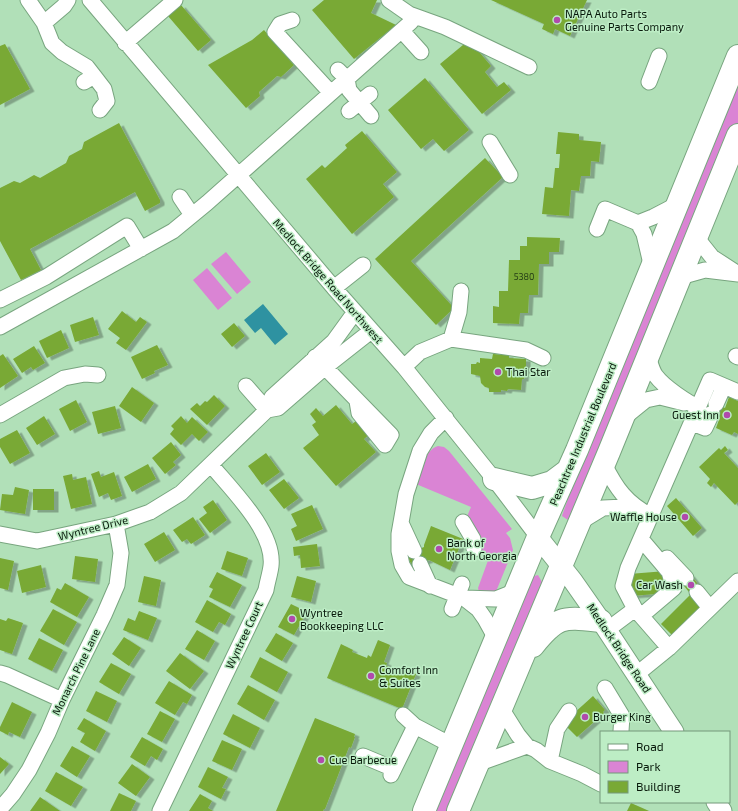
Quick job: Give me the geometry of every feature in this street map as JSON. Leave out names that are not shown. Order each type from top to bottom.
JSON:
[{"type":"highway","name":"Peachtree Industrial Boulevard","points":[[424,811],[538,537],[568,470],[738,56]]},
{"type":"highway","points":[[458,811],[580,522],[738,136]]},
{"type":"highway","points":[[494,479],[532,488],[552,482],[568,470]]},
{"type":"highway","points":[[522,659],[543,633],[556,622],[568,618],[604,625]]},
{"type":"main road","name":"Medlock Bridge Road Northwest","points":[[538,537],[561,566]]},
{"type":"main road","name":"Medlock Bridge Road","points":[[561,566],[604,625],[673,731]]},
{"type":"street","points":[[28,0],[44,23],[52,43],[62,52],[87,67],[89,79],[104,89],[106,101],[100,110]]},
{"type":"street","points":[[44,23],[64,6],[68,0]]},
{"type":"street","name":"Medlock Bridge Road Northwest","points":[[90,0],[124,43],[371,331],[404,367],[446,418],[538,537]]},
{"type":"street","points":[[124,43],[175,0]]},
{"type":"street","points":[[389,0],[409,14],[445,27],[529,66]]},
{"type":"street","points":[[0,327],[173,231],[238,176],[331,93],[342,74],[402,31],[411,22],[409,14]]},
{"type":"street","points":[[292,20],[280,24],[275,32],[331,93]]},
{"type":"street","points":[[402,31],[421,52]]},
{"type":"street","points":[[649,82],[659,56]]},
{"type":"street","points":[[342,74],[349,90],[371,116]]},
{"type":"street","points":[[490,142],[510,175]]},
{"type":"street","points":[[180,197],[192,215]]},
{"type":"street","points":[[638,223],[654,217],[678,204]]},
{"type":"street","points":[[597,229],[605,209],[638,223],[644,234],[652,268]]},
{"type":"street","points":[[0,300],[46,277],[127,226],[141,249]]},
{"type":"street","points":[[696,237],[712,257],[738,274]]},
{"type":"street","points":[[334,288],[363,265]]},
{"type":"street","points":[[680,277],[704,270],[738,274]]},
{"type":"street","points":[[404,367],[420,352],[440,352],[451,339],[459,312],[461,291]]},
{"type":"street","name":"Wyntree Drive","points":[[319,363],[355,312]]},
{"type":"street","name":"Wyntree Drive","points":[[0,534],[37,540],[116,524],[150,512],[181,493],[211,465],[228,446],[267,410],[272,397],[319,363],[371,331]]},
{"type":"street","points":[[451,339],[526,350],[544,358]]},
{"type":"street","points":[[648,356],[655,375],[667,388],[684,399],[703,407]]},
{"type":"street","points":[[319,363],[357,401]]},
{"type":"street","points":[[0,415],[64,378],[85,374],[98,375]]},
{"type":"street","points":[[669,648],[638,613],[623,586],[628,568],[642,536],[644,513],[692,423],[703,407],[710,380],[738,392]]},
{"type":"street","points":[[246,386],[267,410]]},
{"type":"street","points":[[622,419],[646,400],[660,397],[682,404],[703,407]]},
{"type":"street","points":[[446,418],[431,433],[420,451],[406,494],[399,540],[402,565],[409,577],[459,597],[478,610],[485,619],[496,639]]},
{"type":"street","points":[[604,464],[614,484],[627,499],[644,513]]},
{"type":"street","name":"Wyntree Court","points":[[160,811],[266,590],[271,565],[268,541],[254,517],[211,465]]},
{"type":"street","points":[[580,522],[603,508],[624,507],[644,513]]},
{"type":"street","points":[[401,522],[430,586]]},
{"type":"street","points":[[462,522],[473,539],[474,549]]},
{"type":"street","name":"Monarch Pine Lane","points":[[0,809],[13,794],[29,770],[104,614],[116,584],[121,553],[116,524]]},
{"type":"street","points":[[642,536],[686,578]]},
{"type":"street","points":[[604,625],[638,613],[674,588],[669,572],[642,536]]},
{"type":"street","points":[[637,674],[669,648],[738,581]]},
{"type":"street","points":[[459,597],[496,599],[516,591]]},
{"type":"street","points":[[696,592],[710,608]]},
{"type":"street","points":[[0,674],[7,675],[62,700]]},
{"type":"street","points":[[605,688],[622,716],[621,731]]},
{"type":"street","points":[[501,708],[518,735],[527,746],[536,750],[550,761],[582,774],[600,783]]},
{"type":"street","points":[[550,761],[557,729],[568,711]]},
{"type":"street","points":[[403,715],[415,726],[451,745]]},
{"type":"street","points":[[363,756],[393,772],[415,726]]},
{"type":"street","points":[[477,764],[527,746]]},
{"type":"green space","points":[[738,71],[738,123],[691,236],[568,520],[562,516],[587,449],[647,307]]},
{"type":"green space","points":[[226,252],[251,282],[237,294],[211,264]]},
{"type":"green space","points":[[207,268],[232,298],[218,310],[193,280]]},
{"type":"green space","points":[[438,446],[444,447],[449,451],[512,529],[506,533],[510,538],[513,550],[495,594],[479,592],[478,588],[490,555],[479,549],[466,519],[471,507],[416,484],[426,456],[433,448]]},
{"type":"green space","points":[[538,575],[542,582],[542,586],[450,811],[433,811],[531,577]]},
{"type":"water","points":[[263,304],[288,334],[275,345],[261,328],[255,333],[244,320]]},
{"type":"building","points":[[324,0],[377,0],[371,13],[396,25],[354,59],[312,10]]},
{"type":"building","name":"NAPA Auto Parts Genuine Parts Company","points":[[491,0],[587,0],[570,36],[555,29],[553,34],[542,29],[544,24]]},
{"type":"building","points":[[181,5],[211,40],[198,51],[168,16]]},
{"type":"building","points":[[264,30],[294,65],[281,77],[277,76],[259,92],[260,96],[246,108],[208,65],[252,40]]},
{"type":"building","points":[[469,40],[491,66],[485,72],[497,87],[504,82],[511,90],[482,114],[440,64]]},
{"type":"building","points":[[5,44],[30,89],[0,105],[0,46]]},
{"type":"building","points":[[425,78],[469,130],[444,151],[433,139],[421,149],[388,110]]},
{"type":"building","points":[[119,123],[160,200],[160,203],[145,211],[135,192],[30,249],[41,270],[21,280],[0,241],[0,188],[14,181],[20,183],[34,175],[40,178],[66,163],[69,156],[82,149],[84,142]]},
{"type":"building","points":[[362,131],[397,172],[383,184],[394,197],[352,234],[306,179],[322,165],[325,168],[347,148],[345,145]]},
{"type":"building","points":[[558,132],[579,134],[579,140],[601,142],[599,162],[591,161],[590,176],[581,176],[579,191],[571,190],[569,216],[542,214],[545,187],[553,188],[555,168],[559,168],[560,154],[556,154]]},
{"type":"building","points":[[485,158],[503,177],[411,261],[454,308],[436,325],[375,259]]},
{"type":"building","points":[[527,237],[560,238],[559,252],[549,252],[549,264],[539,264],[538,295],[529,295],[528,313],[520,313],[519,324],[493,323],[493,306],[499,307],[499,291],[508,291],[509,260],[520,260],[520,246],[527,246]]},
{"type":"building","points":[[122,311],[136,322],[140,317],[147,322],[126,350],[116,343],[120,338],[108,329]]},
{"type":"building","points":[[93,317],[99,335],[75,342],[70,325]]},
{"type":"building","points":[[234,323],[245,336],[232,347],[221,334]]},
{"type":"building","points":[[61,330],[69,348],[47,358],[39,341]]},
{"type":"building","points":[[157,345],[168,365],[154,371],[155,373],[142,379],[131,357]]},
{"type":"building","points":[[34,346],[45,363],[33,370],[31,367],[22,373],[13,359]]},
{"type":"building","points":[[3,354],[18,376],[0,388],[0,356]]},
{"type":"building","name":"Thai Star","points":[[493,354],[509,355],[509,358],[526,359],[526,370],[524,379],[522,379],[521,390],[508,389],[507,391],[501,390],[501,392],[489,392],[489,388],[485,387],[481,383],[480,376],[471,374],[471,364],[476,364],[477,362],[480,363],[480,358],[492,359]]},
{"type":"building","points":[[132,387],[154,403],[141,422],[119,406]]},
{"type":"building","points":[[214,395],[225,406],[207,425],[190,409],[197,403],[200,406],[205,401],[207,402]]},
{"type":"building","name":"Guest Inn","points":[[729,397],[738,401],[738,434],[734,432],[732,435],[716,428],[720,417],[702,409],[706,399],[725,408]]},
{"type":"building","points":[[76,400],[87,422],[70,431],[59,409]]},
{"type":"building","points":[[336,405],[352,424],[359,419],[371,433],[364,439],[376,452],[336,486],[303,448],[319,435],[312,425],[316,422],[310,414],[316,408],[323,416]]},
{"type":"building","points":[[115,406],[121,428],[98,434],[92,412]]},
{"type":"building","points":[[44,416],[55,434],[37,445],[26,428]]},
{"type":"building","points":[[181,416],[187,423],[192,417],[208,432],[199,441],[192,434],[181,445],[170,434],[174,429],[171,426]]},
{"type":"building","points":[[17,430],[30,453],[10,464],[0,447],[0,439]]},
{"type":"building","points":[[171,442],[181,455],[173,462],[176,465],[165,474],[152,458]]},
{"type":"building","points":[[725,446],[728,450],[724,453],[738,468],[738,502],[735,505],[714,483],[711,487],[707,483],[710,479],[699,467],[719,448],[721,450]]},
{"type":"building","points":[[266,453],[280,472],[262,485],[248,466]]},
{"type":"building","points":[[148,464],[156,479],[132,492],[124,477]]},
{"type":"building","points":[[99,471],[101,477],[114,472],[122,496],[111,500],[108,493],[99,497],[91,474]]},
{"type":"building","points":[[72,474],[73,480],[86,477],[92,504],[71,509],[63,476]]},
{"type":"building","points":[[284,479],[299,498],[284,509],[269,490]]},
{"type":"building","points":[[15,487],[29,490],[25,514],[0,510],[2,494],[13,495]]},
{"type":"building","points":[[33,489],[54,489],[54,510],[33,510]]},
{"type":"building","name":"Waffle House","points":[[676,498],[702,528],[693,536],[667,506]]},
{"type":"building","points":[[213,500],[227,520],[210,533],[199,519],[207,513],[203,507]]},
{"type":"building","points":[[312,505],[323,529],[296,541],[291,529],[297,526],[291,514]]},
{"type":"building","points":[[193,517],[205,535],[191,544],[187,539],[182,542],[173,530]]},
{"type":"building","name":"Bank of North Georgia","points":[[431,526],[463,539],[450,570],[429,560],[412,567],[407,554],[424,547]]},
{"type":"building","points":[[164,532],[175,550],[155,562],[144,544]]},
{"type":"building","points":[[317,544],[320,566],[301,568],[300,555],[294,556],[293,547]]},
{"type":"building","points":[[227,551],[248,558],[242,576],[221,569]]},
{"type":"building","points":[[75,556],[98,559],[95,582],[72,579]]},
{"type":"building","points":[[0,558],[14,561],[8,590],[0,588]]},
{"type":"building","points":[[41,565],[46,587],[22,593],[17,571]]},
{"type":"building","points":[[666,571],[668,593],[631,596],[629,574]]},
{"type":"building","points":[[217,572],[242,585],[230,607],[209,597],[213,589],[209,587]]},
{"type":"building","name":"Car Wash","points":[[690,574],[701,588],[692,596],[681,582]]},
{"type":"building","points":[[144,576],[161,580],[156,606],[138,602]]},
{"type":"building","points":[[297,576],[316,581],[311,602],[291,597]]},
{"type":"building","points":[[65,583],[89,597],[77,617],[50,602],[57,588],[61,590]]},
{"type":"building","points":[[690,595],[703,608],[674,637],[661,624]]},
{"type":"building","points":[[207,600],[231,614],[225,625],[219,622],[213,632],[195,622]]},
{"type":"building","name":"Wyntree Bookkeeping LLC","points":[[291,604],[307,612],[294,635],[278,627]]},
{"type":"building","points":[[53,609],[77,622],[64,645],[40,631]]},
{"type":"building","points":[[139,611],[157,618],[148,640],[123,630],[128,618],[135,621]]},
{"type":"building","points":[[8,618],[23,623],[12,654],[0,650],[0,619],[6,621]]},
{"type":"building","points":[[197,630],[215,641],[204,660],[185,649]]},
{"type":"building","points":[[276,633],[293,643],[282,661],[265,651]]},
{"type":"building","points":[[124,637],[141,648],[129,666],[112,654]]},
{"type":"building","points":[[39,638],[63,650],[52,671],[28,659]]},
{"type":"building","name":"Comfort Inn & Suites","points":[[378,640],[390,645],[384,662],[387,663],[386,666],[400,671],[402,668],[416,674],[402,709],[327,678],[341,644],[353,650],[352,652],[367,658],[368,655],[371,657]]},
{"type":"building","points":[[180,653],[204,671],[190,689],[166,671]]},
{"type":"building","points":[[260,657],[288,672],[277,692],[250,677]]},
{"type":"building","points":[[111,663],[131,674],[119,694],[99,682]]},
{"type":"building","points":[[169,681],[192,695],[187,704],[183,702],[175,715],[155,703]]},
{"type":"building","points":[[248,685],[275,700],[264,720],[237,704]]},
{"type":"building","points":[[96,691],[117,701],[107,722],[86,711]]},
{"type":"building","points":[[593,696],[605,710],[603,712],[604,713],[577,737],[563,723]]},
{"type":"building","points":[[12,702],[32,712],[20,737],[9,732],[8,735],[0,731],[0,727]]},
{"type":"building","points":[[160,711],[175,719],[162,742],[147,734]]},
{"type":"building","points":[[233,714],[260,728],[250,748],[223,734]]},
{"type":"building","points":[[84,718],[106,731],[95,751],[80,742],[85,733],[77,729]]},
{"type":"building","name":"Cue Barbecue","points":[[315,718],[355,734],[351,748],[349,747],[323,811],[276,811]]},
{"type":"building","points":[[142,737],[163,749],[157,760],[151,756],[145,766],[130,757]]},
{"type":"building","points":[[222,740],[242,749],[232,770],[212,761]]},
{"type":"building","points":[[72,746],[90,756],[77,777],[60,766]]},
{"type":"building","points":[[0,757],[9,764],[0,774]]},
{"type":"building","points":[[132,764],[150,777],[136,796],[118,783]]},
{"type":"building","points":[[208,767],[228,777],[222,788],[226,789],[221,799],[198,787]]},
{"type":"building","points":[[56,772],[83,787],[71,806],[45,791]]},
{"type":"building","points":[[119,793],[136,801],[131,811],[110,811]]},
{"type":"building","points":[[200,794],[212,801],[208,808],[213,811],[189,811]]},
{"type":"building","points":[[40,797],[60,811],[30,811]]},
{"type":"building","points":[[631,803],[649,811],[627,811]]},
{"type":"place","name":"NAPA Auto Parts Genuine Parts Company","points":[[557,20]]},
{"type":"place","name":"Thai Star","points":[[498,372]]},
{"type":"place","name":"Guest Inn","points":[[727,415]]},
{"type":"place","name":"Waffle House","points":[[685,517]]},
{"type":"place","name":"Bank of North Georgia","points":[[439,549]]},
{"type":"place","name":"Car Wash","points":[[691,585]]},
{"type":"place","name":"Wyntree Bookkeeping LLC","points":[[292,619]]},
{"type":"place","name":"Comfort Inn & Suites","points":[[371,676]]},
{"type":"place","name":"Burger King","points":[[585,717]]},
{"type":"place","name":"Cue Barbecue","points":[[321,760]]}]
